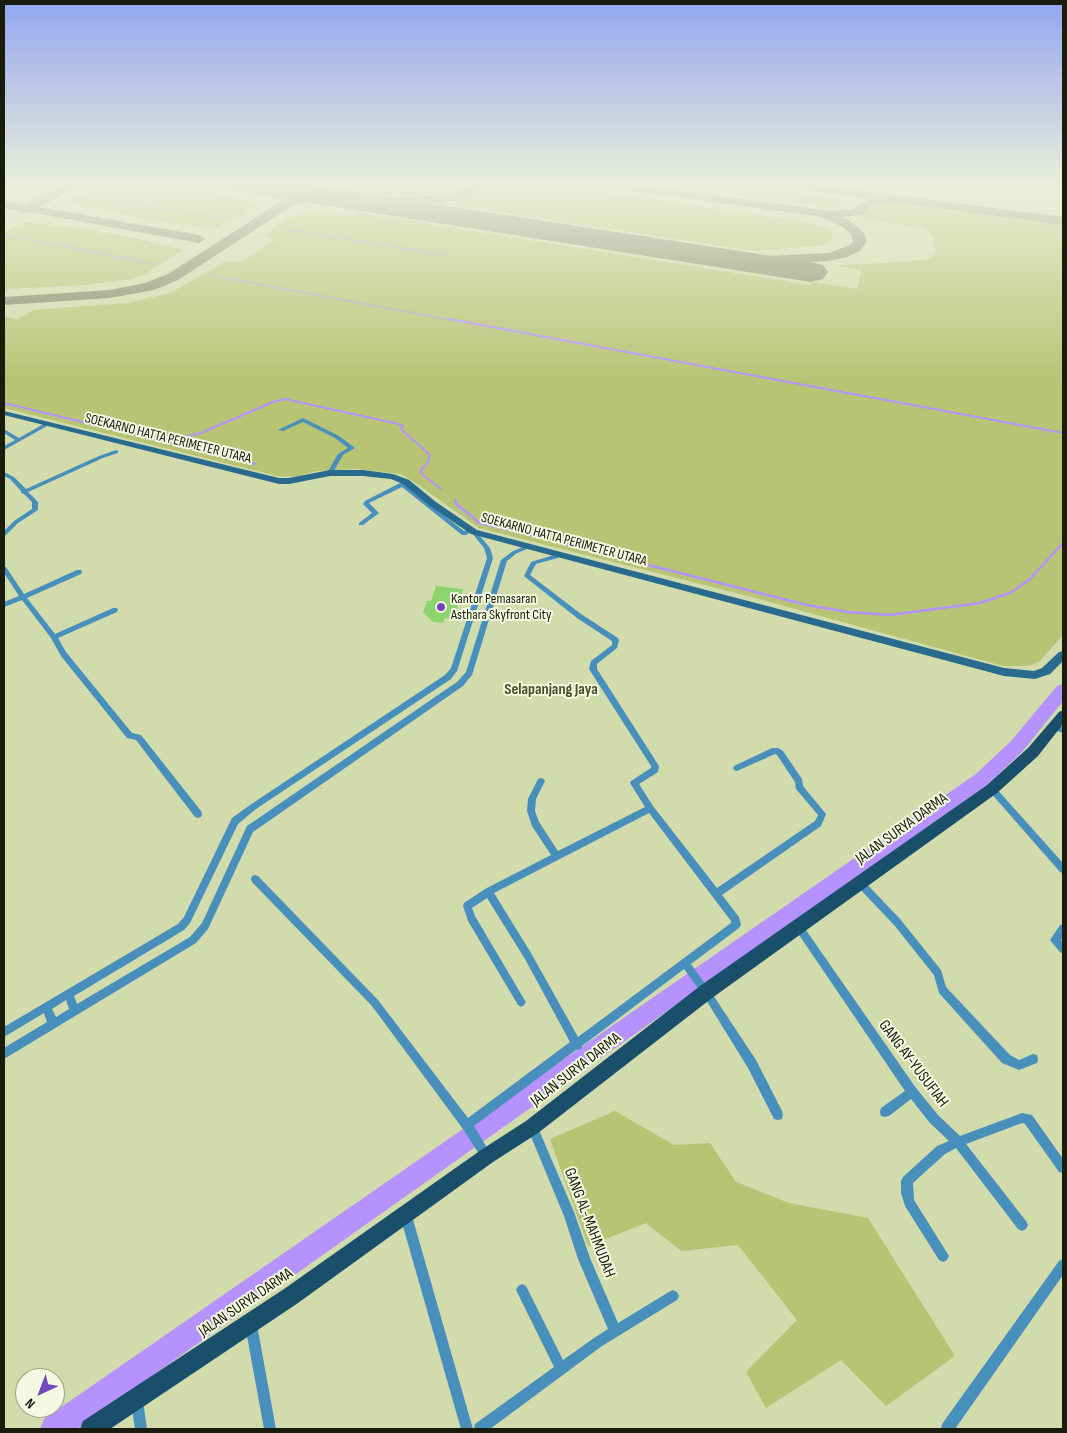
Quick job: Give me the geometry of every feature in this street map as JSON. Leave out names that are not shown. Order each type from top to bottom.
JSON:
[{"type":"main road","name":"SOEKARNO HATTA PERIMETER UTARA","points":[[4,413],[279,481],[289,481],[330,473],[362,473],[393,476],[472,531],[1004,672],[1035,675],[1046,671],[1063,655]]},
{"type":"main road","name":"JALAN SURYA DARMA","points":[[90,1429],[250,1323],[406,1216],[485,1153],[532,1127],[704,988],[798,926],[992,789],[1022,763],[1060,724]]},
{"type":"street","points":[[281,430],[303,420],[337,437],[352,448],[341,454],[330,473]]},
{"type":"street","points":[[4,448],[47,424]]},
{"type":"street","points":[[4,431],[19,440]]},
{"type":"street","points":[[24,492],[100,457],[116,452]]},
{"type":"street","points":[[4,474],[12,478],[35,502],[35,510],[16,522],[4,534]]},
{"type":"street","points":[[360,524],[376,513],[366,504],[367,502],[404,483]]},
{"type":"street","points":[[4,1032],[181,927],[187,920],[235,821],[253,806],[448,677],[454,669],[490,558],[487,548],[472,531]]},
{"type":"street","points":[[4,1054],[193,940],[205,926],[250,829],[460,684],[469,673],[504,560],[514,552],[530,546]]},
{"type":"street","points":[[468,1127],[577,1045],[688,967],[736,925],[736,920],[650,808],[634,783],[654,770],[655,766],[592,669],[594,663],[615,646],[616,640],[579,616],[527,576],[533,563],[556,558],[558,554]]},
{"type":"street","points":[[4,569],[54,637],[63,654],[130,736],[138,737],[198,814]]},
{"type":"street","points":[[4,605],[79,572]]},
{"type":"street","points":[[476,600],[490,603]]},
{"type":"street","points":[[54,637],[115,610]]},
{"type":"street","points":[[352,741],[362,751]]},
{"type":"street","points":[[340,749],[350,759]]},
{"type":"street","points":[[716,893],[818,823],[822,814],[799,787],[799,781],[780,754],[775,750],[737,768]]},
{"type":"street","points":[[541,781],[532,799],[531,811],[535,823],[557,857]]},
{"type":"street","points":[[992,789],[1063,869]]},
{"type":"street","points":[[521,1002],[468,913],[466,906],[488,892],[650,808]]},
{"type":"street","points":[[255,879],[375,1004],[468,1127],[485,1153]]},
{"type":"street","points":[[860,883],[897,922],[938,973],[942,990],[1006,1059],[1019,1065],[1033,1058]]},
{"type":"street","points":[[488,892],[528,956],[577,1045]]},
{"type":"street","name":"GANG AY-YUSUFIAH","points":[[798,926],[912,1092],[934,1119],[958,1142],[1022,1225]]},
{"type":"street","points":[[1063,928],[1055,940],[1063,949]]},
{"type":"street","points":[[688,967],[704,988],[752,1064],[778,1115]]},
{"type":"street","points":[[68,994],[75,1012]]},
{"type":"street","points":[[47,1007],[53,1024]]},
{"type":"street","points":[[885,1112],[912,1092]]},
{"type":"street","points":[[943,1256],[909,1202],[907,1193],[907,1180],[941,1150],[1022,1118],[1028,1119],[1063,1168]]},
{"type":"street","name":"GANG AL-MAHMUDAH","points":[[532,1127],[570,1216],[584,1259],[615,1331]]},
{"type":"street","points":[[406,1216],[468,1429]]},
{"type":"street","points":[[947,1429],[1063,1266]]},
{"type":"street","points":[[522,1290],[561,1368]]},
{"type":"street","points":[[480,1429],[561,1368],[615,1331],[673,1296]]},
{"type":"street","points":[[250,1323],[270,1429]]},
{"type":"street","points":[[136,1399],[141,1429]]},
{"type":"green space","points":[[4,249],[183,250],[145,274],[131,279],[86,285],[4,289]]},
{"type":"green space","points":[[261,249],[585,249],[811,285],[812,282],[857,289],[862,270],[836,266],[927,260],[934,256],[935,249],[1063,249],[1063,635],[1039,662],[1027,666],[1003,666],[748,596],[479,528],[401,474],[357,469],[317,471],[296,477],[277,476],[4,408],[4,318],[18,319],[34,310],[127,303],[170,293],[226,261],[242,262]]},
{"type":"green space","points":[[740,249],[781,249],[754,251]]},
{"type":"green space","points":[[615,1111],[674,1145],[710,1143],[736,1182],[789,1203],[868,1218],[955,1356],[886,1406],[841,1360],[766,1408],[746,1372],[797,1320],[738,1245],[681,1251],[646,1223],[588,1246],[550,1139]]},
{"type":"building","name":"Kantor Pemasaran Asthara Skyfront City","points":[[436,586],[463,589],[454,619],[445,618],[443,623],[433,622],[423,612],[427,601],[431,601]]},
{"type":"waterway","points":[[77,249],[156,264]]},
{"type":"waterway","points":[[407,249],[444,255]]},
{"type":"waterway","points":[[210,275],[456,321]]},
{"type":"waterway","points":[[449,319],[1063,433]]},
{"type":"waterway","points":[[188,436],[201,433],[273,402],[285,399],[403,425],[401,429],[430,455],[428,462],[421,470],[422,474],[441,489]]},
{"type":"waterway","points":[[4,403],[256,464]]},
{"type":"waterway","points":[[455,500],[456,504],[480,523],[535,536]]},
{"type":"waterway","points":[[561,543],[807,605],[848,612],[890,615],[980,603],[1010,593],[1029,580],[1063,543]]},
{"type":"waterway","points":[[54,1429],[982,779],[1017,746],[1063,690]]},
{"type":"taxiway","points":[[4,301],[110,294],[149,287],[173,277],[217,249]]},
{"type":"taxiway","points":[[715,257],[746,261],[773,261],[829,257],[853,249]]},
{"type":"runway","points":[[663,249],[811,272]]},
{"type":"place","name":"Kantor Pemasaran Asthara Skyfront City","points":[[441,607]]},
{"type":"district","name":"Selapanjang Jaya","points":[[551,690]]}]
